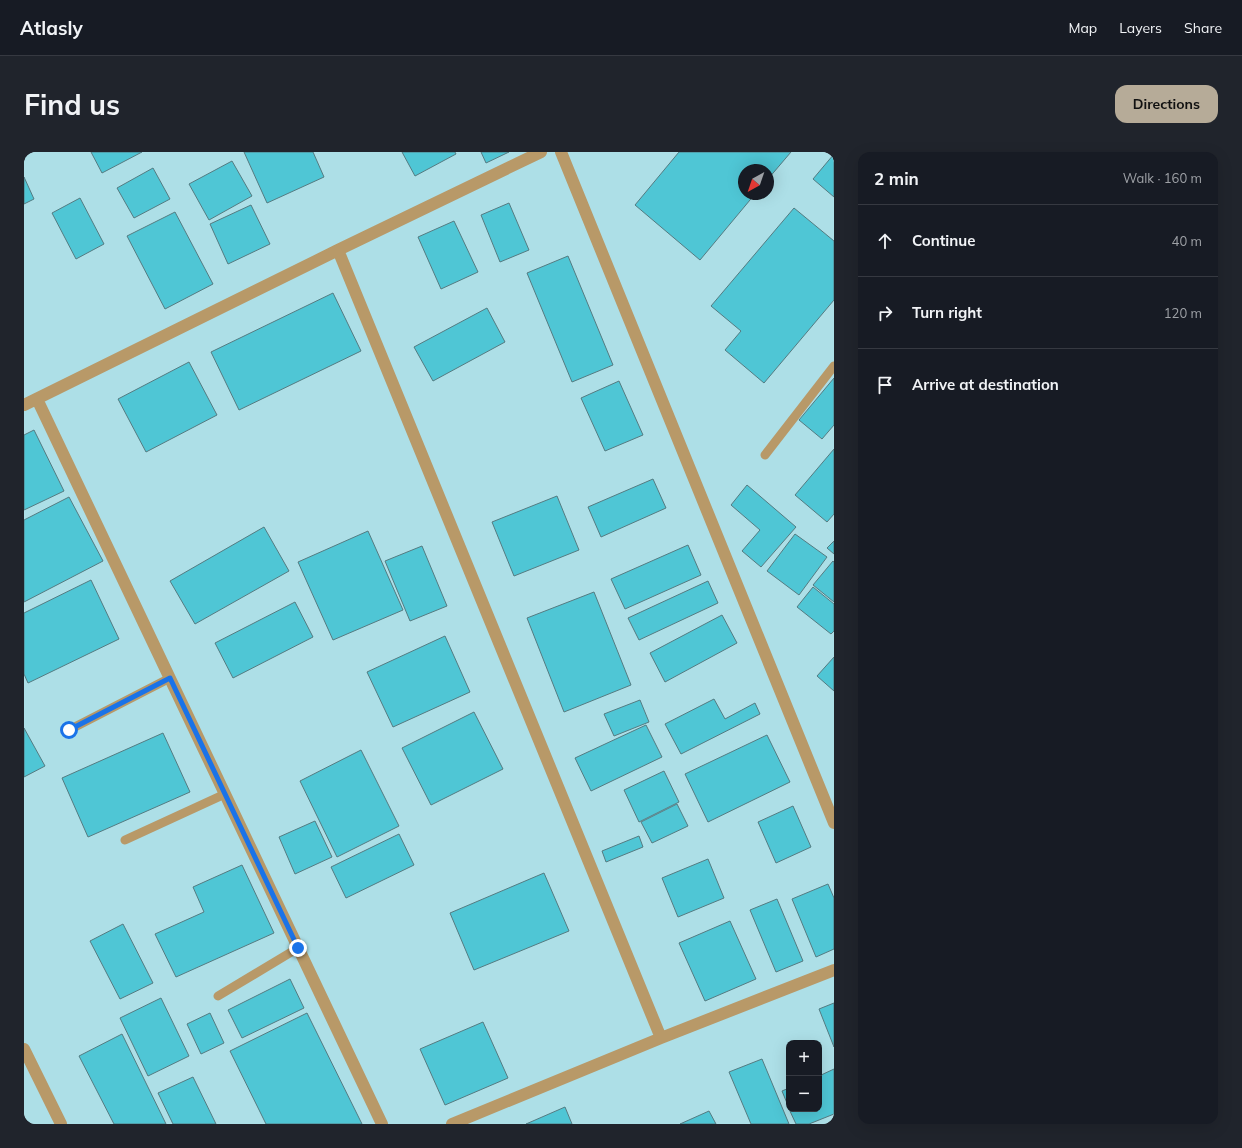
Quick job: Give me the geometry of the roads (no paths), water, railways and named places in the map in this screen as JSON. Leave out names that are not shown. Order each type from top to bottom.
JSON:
[{"type":"street","points":[[24,406],[338,250],[541,152]]},
{"type":"street","points":[[561,152],[834,823]]},
{"type":"street","points":[[338,250],[661,1038]]},
{"type":"street","points":[[37,399],[382,1124]]},
{"type":"street","points":[[452,1124],[661,1038],[834,970]]},
{"type":"street","points":[[24,1049],[60,1124]]},
{"type":"lane","points":[[765,455],[834,366]]},
{"type":"lane","points":[[69,730],[170,678]]},
{"type":"lane","points":[[125,840],[225,794]]},
{"type":"lane","points":[[218,996],[298,948]]}]
